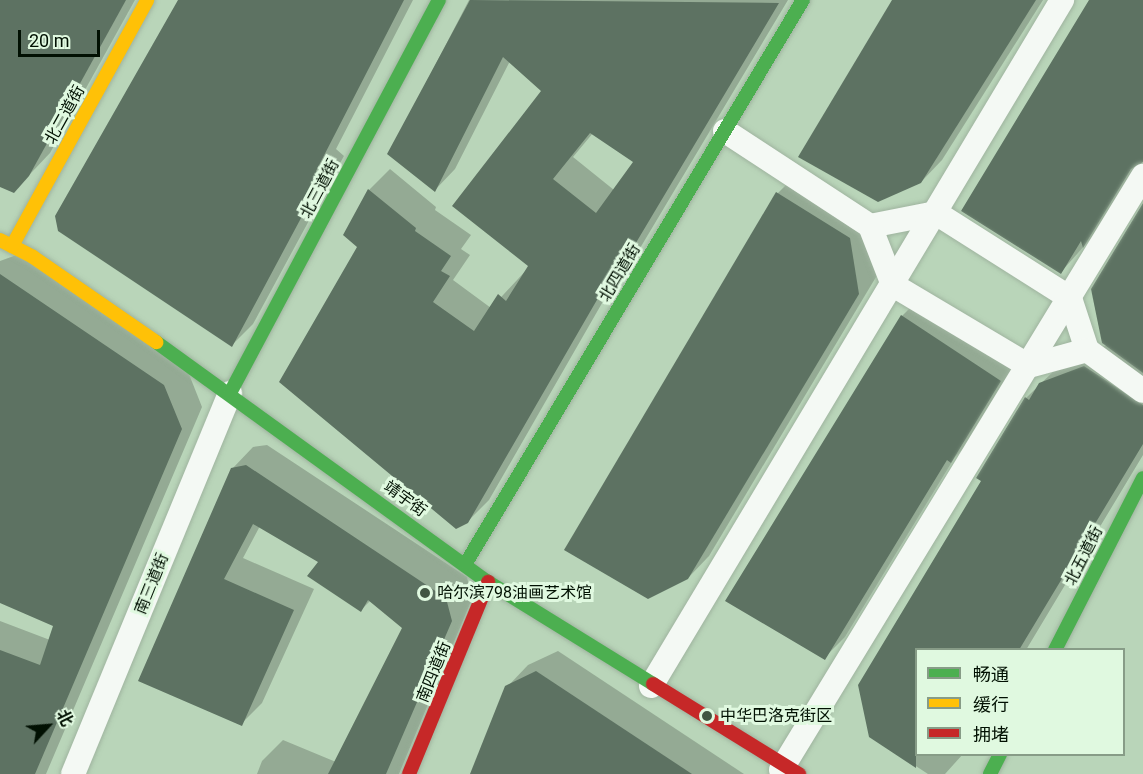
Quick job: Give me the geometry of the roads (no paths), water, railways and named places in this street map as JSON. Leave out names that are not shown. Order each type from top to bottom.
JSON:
[{"type":"street","name":"北二道街","points":[[6,243],[147,0]]},
{"type":"street","name":"北三道街","points":[[230,393],[439,0]]},
{"type":"street","name":"北四道街","points":[[466,563],[803,0]]},
{"type":"street","points":[[653,684],[1062,0]]},
{"type":"street","points":[[725,131],[870,226],[893,285],[1029,366],[1087,350]]},
{"type":"street","points":[[788,770],[1143,176]]},
{"type":"street","points":[[870,226],[936,213],[1070,298],[1087,350],[1143,391]]},
{"type":"street","name":"靖宇街","points":[[6,243],[230,393],[466,563],[488,582],[788,770]]},
{"type":"street","name":"南三道街","points":[[73,774],[230,393]]},
{"type":"street","name":"北五道街","points":[[1055,648],[1143,478]]},
{"type":"street","name":"南四道街","points":[[409,774],[488,582]]},
{"type":"street","points":[[990,774],[999,756]]},
{"type":"place","name":"哈尔滨798油画艺术馆","points":[[425,593]]},
{"type":"place","name":"中华巴洛克街区","points":[[707,716]]}]
